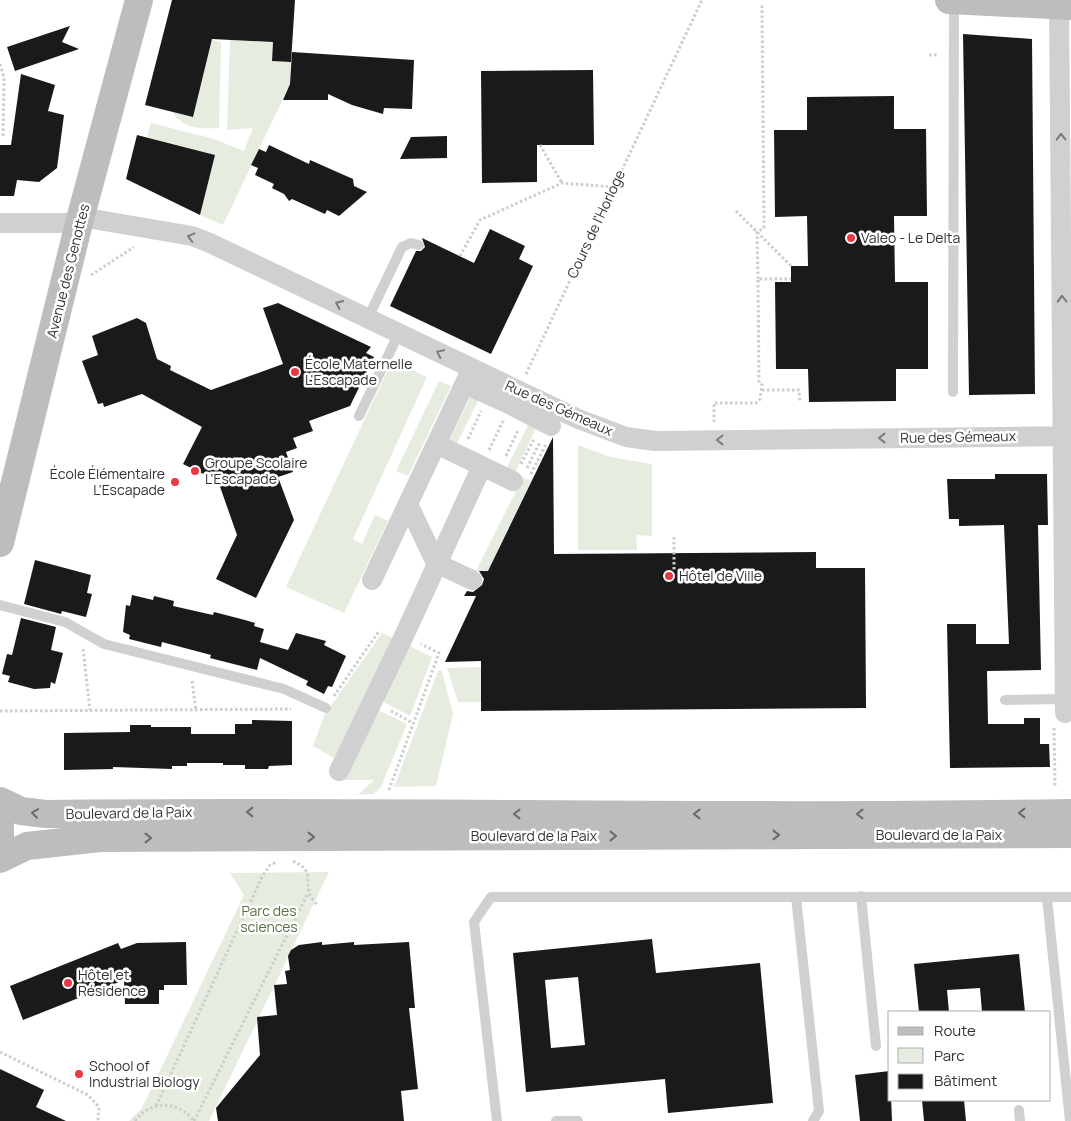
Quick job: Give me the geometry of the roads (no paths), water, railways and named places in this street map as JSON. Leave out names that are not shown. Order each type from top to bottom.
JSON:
[{"type":"main road","name":"Avenue des Genottes","points":[[0,543],[80,220],[138,0]]},
{"type":"main road","points":[[949,0],[1063,4]]},
{"type":"main road","name":"Boulevard de la Paix","points":[[0,802],[21,810],[46,814],[227,812],[1071,813]]},
{"type":"main road","points":[[0,818],[0,841]]},
{"type":"main road","name":"Boulevard de la Paix","points":[[0,859],[27,846],[100,838],[1071,834]]},
{"type":"street","points":[[1063,4],[1067,436],[1067,704]]},
{"type":"street","name":"Rue des Gémeaux","points":[[0,223],[80,220],[201,240],[399,333],[512,403],[576,418],[626,436],[647,440],[1067,436]]},
{"type":"street","points":[[372,580],[468,376]]},
{"type":"street","points":[[512,403],[545,434]]},
{"type":"street","points":[[436,444],[485,459],[513,481]]},
{"type":"street","points":[[339,771],[404,636],[485,459]]},
{"type":"street","points":[[408,504],[436,563],[472,580]]},
{"type":"lane","points":[[953,392],[954,0]]},
{"type":"lane","points":[[368,318],[402,247],[411,243],[419,245]]},
{"type":"lane","points":[[359,416],[399,333]]},
{"type":"lane","points":[[0,605],[65,622],[104,644],[284,689],[326,708]]},
{"type":"lane","points":[[1005,700],[1067,704]]},
{"type":"lane","points":[[861,896],[876,1046]]},
{"type":"lane","points":[[497,1121],[474,922],[492,897],[1071,897]]},
{"type":"lane","points":[[796,897],[819,1111],[813,1121]]},
{"type":"lane","points":[[1047,898],[1070,1121]]},
{"type":"lane","points":[[556,1121],[578,1121]]},
{"type":"place","name":"Valeo - Le Delta","points":[[851,238]]},
{"type":"place","name":"École Maternelle L'Escapade","points":[[295,372]]},
{"type":"place","name":"Groupe Scolaire L'Escapade","points":[[195,471]]},
{"type":"place","name":"École Élémentaire L'Escapade","points":[[175,482]]},
{"type":"place","name":"Hôtel de Ville","points":[[669,576]]},
{"type":"place","name":"Hôtel et Résidence","points":[[68,983]]},
{"type":"place","name":"School of Industrial Biology","points":[[79,1074]]},
{"type":"park label","name":"Parc des sciences","points":[[269,920]]}]
